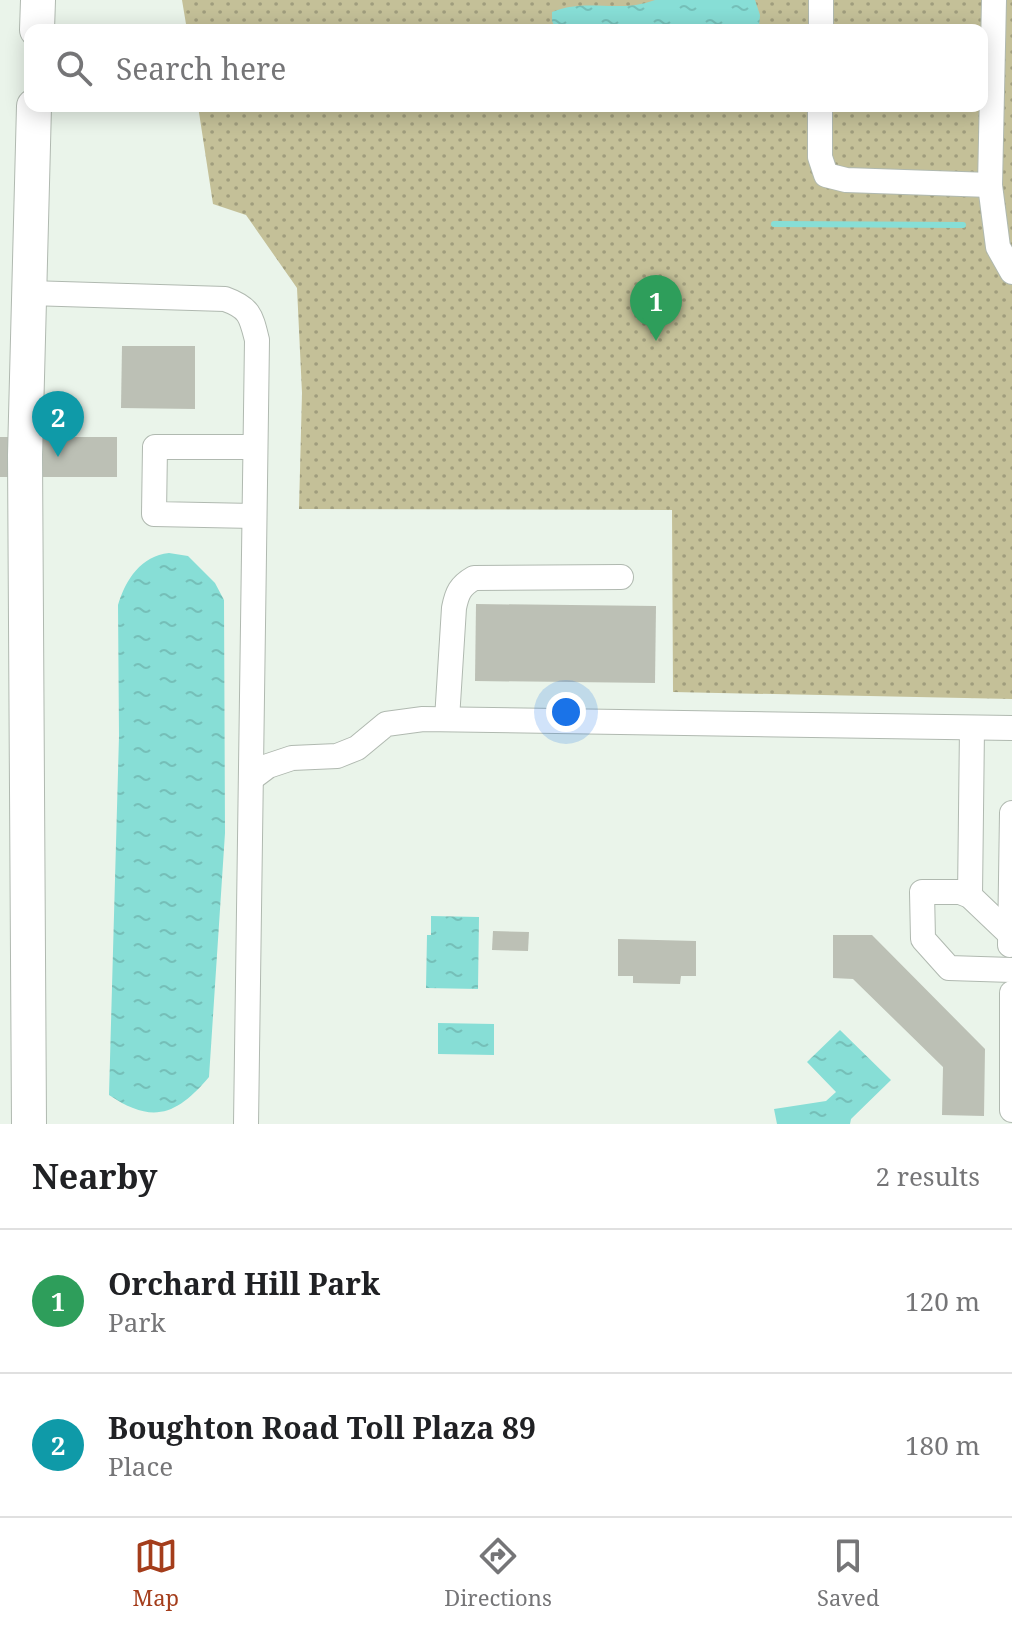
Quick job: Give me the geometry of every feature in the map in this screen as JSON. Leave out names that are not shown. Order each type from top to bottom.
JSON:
[{"type":"highway","points":[[37,24],[38,0]]},
{"type":"highway","points":[[29,1124],[25,455],[34,112]]},
{"type":"lane","points":[[821,0],[821,24]]},
{"type":"lane","points":[[994,0],[990,185],[998,247],[1012,272]]},
{"type":"lane","points":[[820,112],[820,157],[826,175],[846,180],[990,185]]},
{"type":"lane","points":[[29,293],[225,299],[243,305],[252,319],[257,340],[246,1124]]},
{"type":"lane","points":[[254,516],[154,514],[155,447],[255,447]]},
{"type":"lane","points":[[447,719],[454,608],[457,592],[464,584],[474,578],[621,577]]},
{"type":"lane","points":[[252,778],[268,766],[292,758],[337,756],[357,748],[386,724],[423,719],[1012,728]]},
{"type":"lane","points":[[970,896],[972,728]]},
{"type":"lane","points":[[1011,936],[970,896],[960,892],[922,892],[923,939],[949,968],[1012,968],[1012,813]]},
{"type":"lane","points":[[1012,993],[1012,1110]]},
{"type":"shaded area","points":[[182,0],[1012,0],[1012,699],[673,692],[672,510],[299,509],[302,393],[297,288],[246,215],[213,204],[199,112],[988,112],[988,24],[186,24]]},
{"type":"water","points":[[655,0],[755,0],[759,24],[553,24],[552,21],[552,12],[563,8],[636,5]]},
{"type":"water","points":[[169,553],[188,556],[215,583],[224,600],[225,833],[209,1077],[186,1100],[163,1112],[151,1112],[138,1110],[109,1095],[119,736],[118,605],[125,586],[136,570],[150,559]]},
{"type":"water","points":[[431,916],[479,917],[478,989],[426,988],[427,935],[431,935]]},
{"type":"water","points":[[438,1023],[494,1024],[494,1055],[438,1054]]},
{"type":"water","points":[[840,1030],[891,1080],[851,1119],[850,1124],[777,1124],[774,1109],[826,1101],[836,1092],[807,1062]]},
{"type":"building","points":[[122,346],[195,346],[195,409],[121,408]]},
{"type":"building","points":[[0,437],[117,437],[117,477],[0,477]]},
{"type":"building","points":[[476,604],[656,606],[655,683],[475,681]]},
{"type":"building","points":[[493,931],[529,932],[528,951],[492,950]]},
{"type":"building","points":[[833,935],[872,935],[985,1049],[984,1116],[942,1115],[943,1067],[853,979],[833,978]]},
{"type":"building","points":[[618,939],[696,941],[696,976],[681,976],[680,984],[633,983],[633,976],[618,976]]},
{"type":"waterway","points":[[774,224],[963,225]]},
{"type":"place","name":"Orchard Hill Park","points":[[656,341]]},
{"type":"place","name":"Boughton Road Toll Plaza 89","points":[[58,457]]}]
